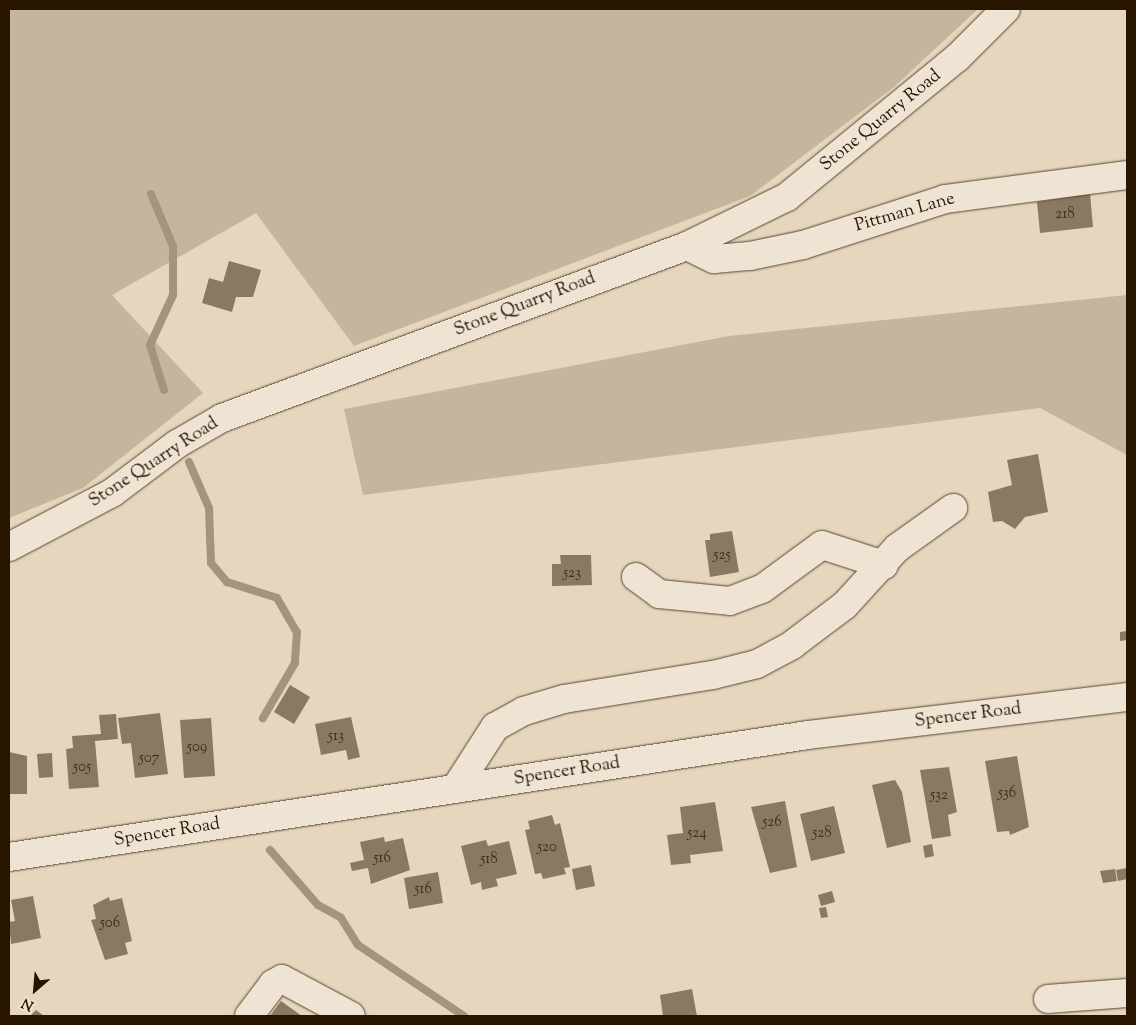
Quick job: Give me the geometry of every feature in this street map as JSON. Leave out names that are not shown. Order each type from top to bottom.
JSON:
[{"type":"street","name":"Stone Quarry Road","points":[[9,547],[112,493],[177,444],[222,418],[687,246],[787,197],[957,58],[1006,9]]},
{"type":"street","name":"Pittman Lane","points":[[687,246],[714,258],[750,256],[803,245],[945,199],[1127,176]]},
{"type":"street","points":[[455,789],[495,727],[524,711],[564,699],[678,683],[757,664],[792,645],[845,605],[897,548],[953,508]]},
{"type":"street","points":[[636,577],[659,594],[730,601],[762,589],[822,545],[883,563]]},
{"type":"street","name":"Spencer Road","points":[[9,856],[808,735],[1127,697]]},
{"type":"street","points":[[249,1016],[273,984],[282,979],[351,1016]]},
{"type":"street","points":[[1048,999],[1127,993]]},
{"type":"shaded area","points":[[9,9],[978,9],[894,87],[750,196],[354,346],[256,213],[112,295],[203,393],[83,488],[9,518]]},
{"type":"shaded area","points":[[1127,295],[1127,455],[1040,408],[363,495],[344,409],[729,336]]},
{"type":"building","points":[[1090,193],[1093,227],[1040,233],[1037,202]]},
{"type":"building","points":[[229,261],[261,270],[253,297],[236,297],[232,312],[202,303],[209,278],[223,282]]},
{"type":"building","points":[[1038,454],[1048,512],[1025,517],[1015,529],[1002,521],[993,522],[988,492],[1012,485],[1007,460]]},
{"type":"building","points":[[732,531],[739,572],[710,577],[705,540],[710,540],[710,534]]},
{"type":"building","points":[[560,555],[591,555],[592,585],[552,586],[552,564],[561,564]]},
{"type":"building","points":[[1127,631],[1127,640],[1120,641],[1120,632]]},
{"type":"building","points":[[290,685],[310,697],[294,724],[274,712]]},
{"type":"building","points":[[160,713],[168,774],[135,778],[131,743],[122,744],[118,718]]},
{"type":"building","points":[[116,714],[118,739],[95,741],[99,787],[69,789],[66,749],[73,748],[72,736],[101,734],[99,715]]},
{"type":"building","points":[[351,717],[360,757],[348,760],[346,750],[321,755],[315,724]]},
{"type":"building","points":[[211,718],[215,776],[184,778],[180,720]]},
{"type":"building","points":[[9,752],[27,756],[27,794],[9,794]]},
{"type":"building","points":[[52,753],[53,777],[39,778],[37,754]]},
{"type":"building","points":[[1017,756],[1029,827],[1010,835],[1009,831],[997,832],[985,761]]},
{"type":"building","points":[[949,767],[957,812],[948,815],[951,836],[932,839],[920,770]]},
{"type":"building","points":[[895,780],[902,792],[911,842],[887,848],[872,785]]},
{"type":"building","points":[[785,801],[797,867],[770,873],[751,807]]},
{"type":"building","points":[[715,802],[723,851],[690,855],[691,863],[671,865],[667,835],[683,833],[680,807]]},
{"type":"building","points":[[834,806],[845,853],[811,861],[800,814]]},
{"type":"building","points":[[552,815],[555,825],[560,823],[570,867],[564,868],[566,874],[543,879],[541,873],[535,874],[525,830],[530,829],[528,821]]},
{"type":"building","points":[[384,837],[385,842],[403,838],[410,870],[371,884],[368,868],[352,871],[350,863],[364,860],[360,842]]},
{"type":"building","points":[[486,840],[488,846],[509,841],[517,874],[496,879],[498,886],[482,890],[481,882],[471,885],[461,846]]},
{"type":"building","points":[[932,844],[934,856],[925,858],[923,846]]},
{"type":"building","points":[[591,865],[595,886],[576,890],[572,869]]},
{"type":"building","points":[[1127,868],[1127,879],[1118,881],[1116,870]]},
{"type":"building","points":[[1115,869],[1117,881],[1103,883],[1100,871]]},
{"type":"building","points":[[438,872],[443,903],[409,909],[404,878]]},
{"type":"building","points":[[832,891],[835,902],[821,906],[818,895]]},
{"type":"building","points":[[33,896],[41,938],[11,944],[9,922],[15,921],[11,900]]},
{"type":"building","points":[[109,897],[110,901],[122,898],[132,941],[125,943],[128,954],[105,960],[91,920],[96,919],[93,905]]},
{"type":"building","points":[[826,907],[828,917],[821,918],[819,908]]},
{"type":"building","points":[[692,989],[697,1016],[663,1016],[660,995]]},
{"type":"building","points":[[281,1001],[302,1016],[270,1016]]},
{"type":"building","points":[[36,1010],[44,1016],[30,1016]]},
{"type":"waterway","points":[[151,194],[173,246],[173,295],[150,345],[164,390]]},
{"type":"waterway","points":[[189,462],[209,508],[211,563],[227,582],[277,598],[297,632],[295,663],[263,718]]},
{"type":"waterway","points":[[270,850],[318,905],[341,918],[358,945],[464,1016]]}]
